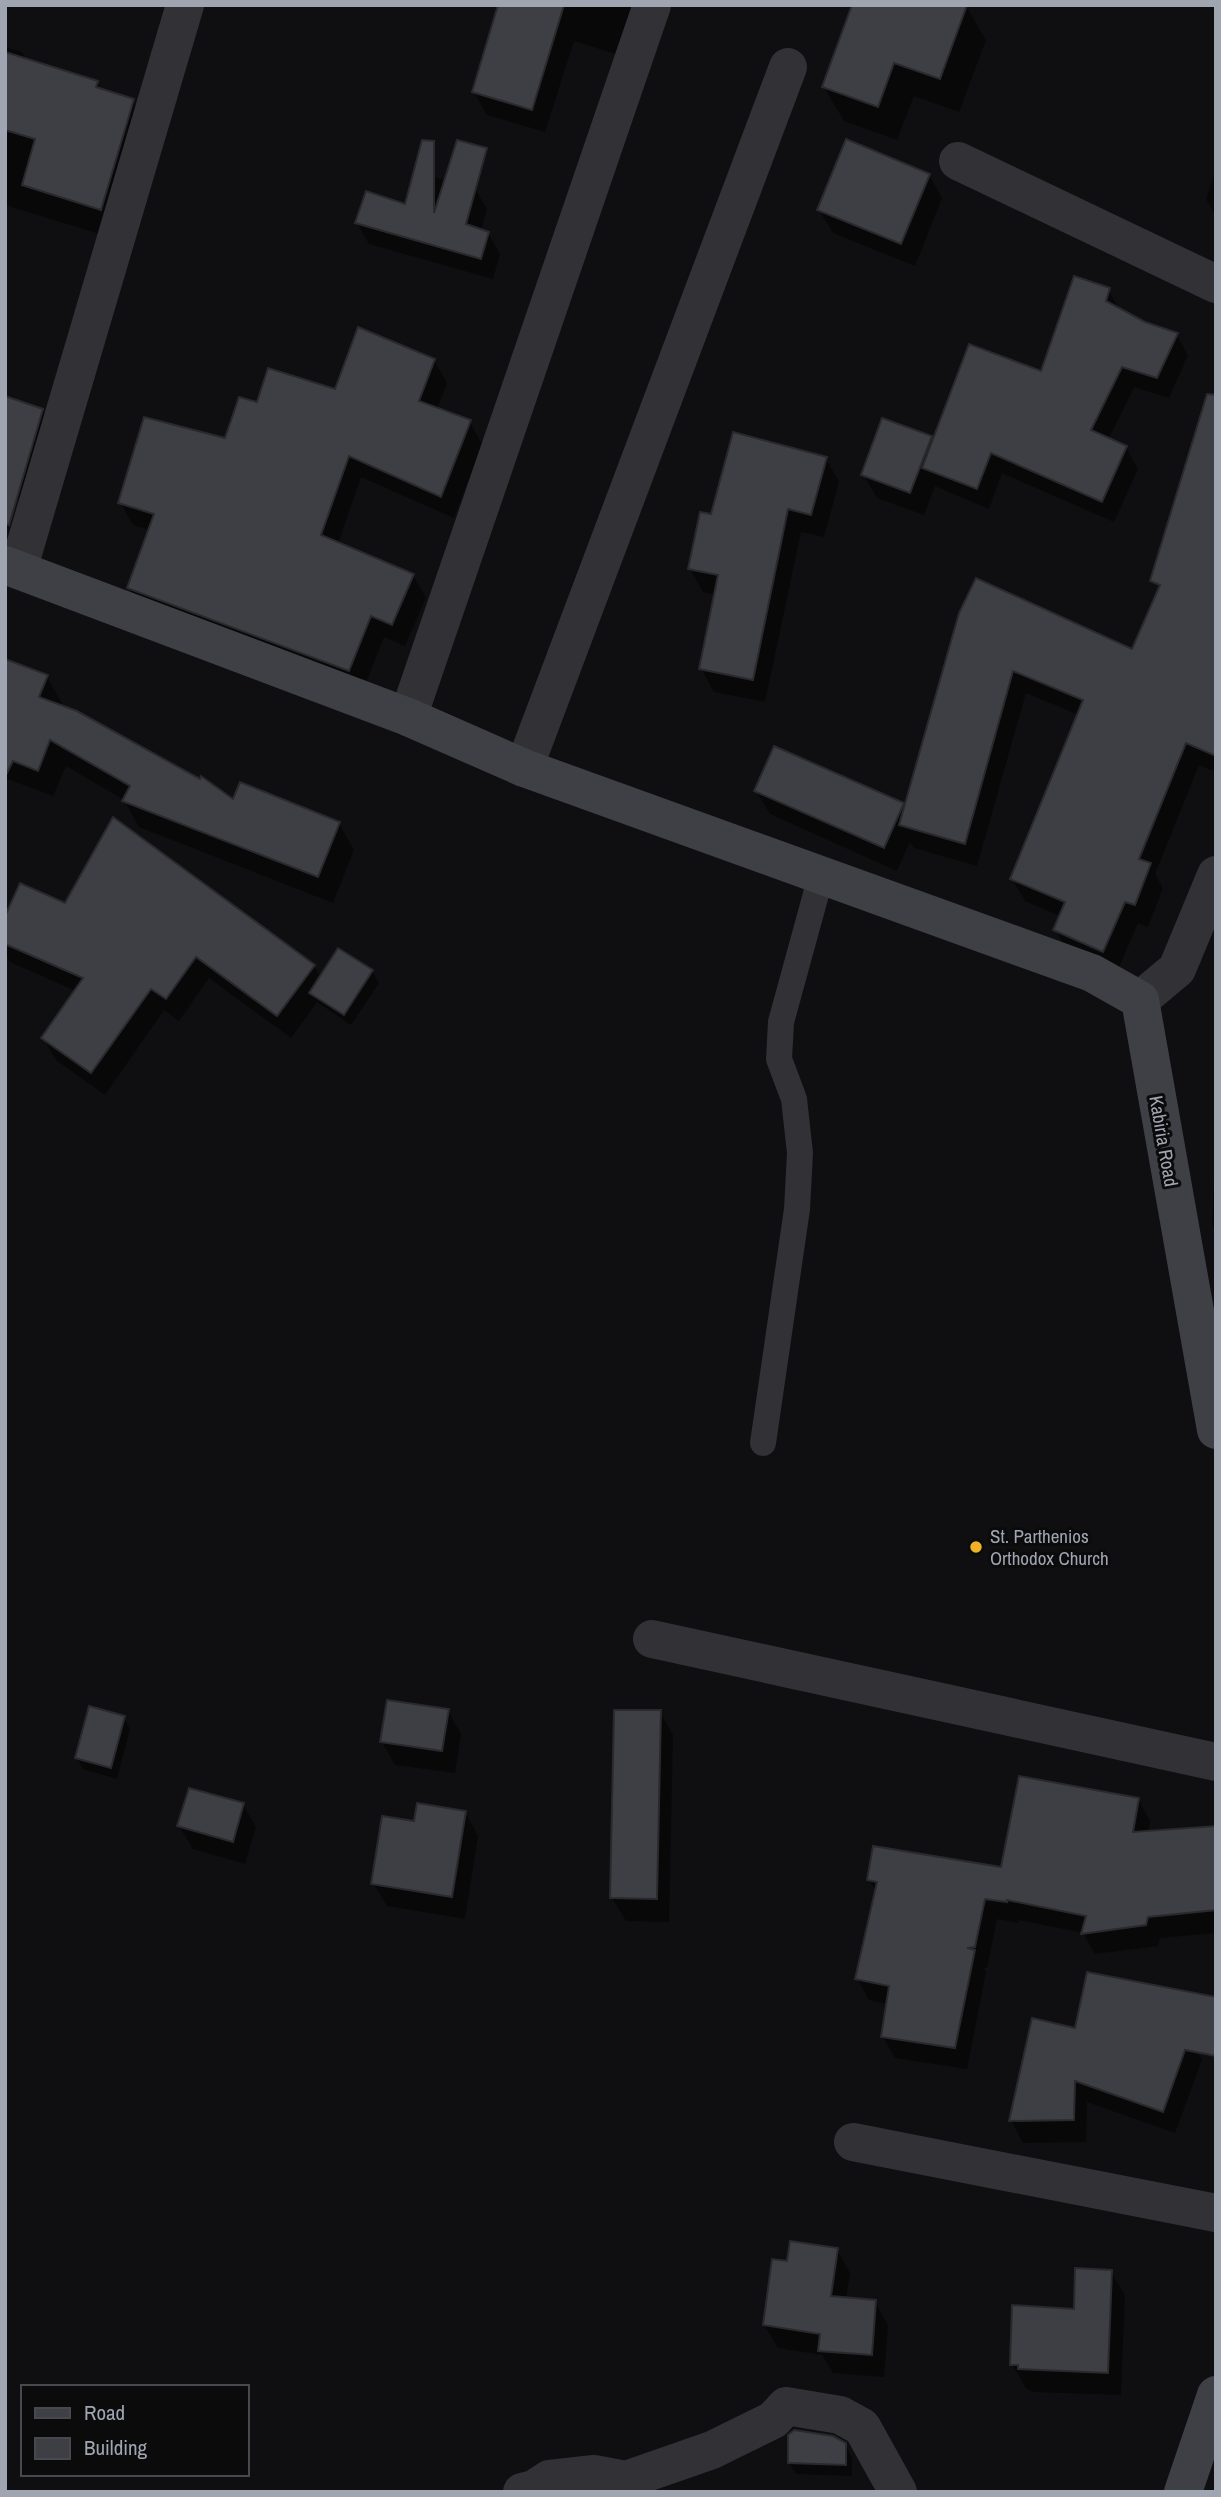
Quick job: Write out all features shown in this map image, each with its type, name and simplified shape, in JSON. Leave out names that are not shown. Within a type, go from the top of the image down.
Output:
[{"type":"main road","points":[[11,568],[408,717],[524,768],[1091,973],[1140,1000]]},
{"type":"main road","name":"Kabiria Road","points":[[1140,1000],[1216,1430]]},
{"type":"main road","points":[[1184,2492],[1216,2395]]},
{"type":"street","points":[[11,568],[185,5]]},
{"type":"street","points":[[408,717],[652,5]]},
{"type":"street","points":[[524,768],[788,67]]},
{"type":"street","points":[[958,161],[1216,284]]},
{"type":"street","points":[[1140,1000],[1177,969],[1216,875]]},
{"type":"street","points":[[652,1639],[1216,1762]]},
{"type":"street","points":[[853,2142],[1216,2213]]},
{"type":"street","points":[[522,2492],[534,2489],[549,2479],[594,2474],[626,2480],[712,2450],[773,2420],[786,2406],[840,2415],[862,2427],[898,2492]]},
{"type":"lane","points":[[763,1443],[797,1209],[800,1153],[794,1099],[779,1059],[781,1022],[821,876]]},
{"type":"building","points":[[498,5],[564,5],[532,110],[472,92]]},
{"type":"building","points":[[852,5],[967,5],[940,79],[894,63],[878,107],[822,87]]},
{"type":"building","points":[[5,52],[98,81],[96,87],[134,99],[101,210],[22,185],[35,139],[5,130]]},
{"type":"building","points":[[846,139],[930,174],[901,244],[817,210]]},
{"type":"building","points":[[422,140],[434,141],[434,213],[457,140],[487,148],[466,224],[489,232],[481,259],[355,223],[366,191],[405,204]]},
{"type":"building","points":[[1074,276],[1110,288],[1106,301],[1145,322],[1178,333],[1157,378],[1122,367],[1091,430],[1127,446],[1102,502],[991,453],[977,489],[922,468],[969,344],[1041,371]]},
{"type":"building","points":[[358,327],[435,359],[419,401],[471,420],[441,497],[349,456],[321,535],[414,574],[392,625],[371,616],[349,671],[127,588],[154,514],[118,503],[144,417],[225,438],[239,397],[257,402],[268,368],[335,389]]},
{"type":"building","points":[[1207,394],[1216,395],[1216,756],[1186,743],[1139,859],[1151,863],[1135,905],[1125,902],[1103,952],[1053,930],[1065,902],[1010,879],[1083,700],[1013,671],[965,844],[899,825],[959,613],[976,578],[1132,649],[1160,585],[1150,581]]},
{"type":"building","points":[[5,396],[43,409],[9,525],[5,524]]},
{"type":"building","points":[[882,418],[932,436],[910,493],[861,475]]},
{"type":"building","points":[[733,432],[827,457],[811,515],[788,509],[753,680],[699,669],[718,575],[688,569],[700,512],[711,514]]},
{"type":"building","points":[[5,659],[48,675],[39,697],[77,711],[200,779],[201,776],[233,799],[240,782],[340,822],[318,877],[122,801],[130,786],[50,740],[38,771],[13,761],[5,777]]},
{"type":"building","points":[[774,746],[904,803],[884,848],[754,791]]},
{"type":"building","points":[[113,817],[315,965],[277,1016],[196,957],[166,999],[151,989],[91,1073],[41,1038],[83,978],[5,944],[5,916],[20,883],[65,903]]},
{"type":"building","points":[[338,948],[373,970],[344,1015],[309,993]]},
{"type":"building","points":[[387,1700],[449,1709],[442,1751],[380,1742]]},
{"type":"building","points":[[89,1706],[125,1716],[111,1768],[75,1758]]},
{"type":"building","points":[[614,1710],[661,1710],[657,1899],[610,1898]]},
{"type":"building","points":[[1019,1776],[1139,1798],[1133,1832],[1216,1826],[1216,1910],[1148,1917],[1146,1925],[1081,1934],[1086,1916],[1007,1900],[985,1899],[975,1947],[967,1948],[975,1950],[955,2048],[881,2037],[889,1986],[855,1979],[877,1882],[867,1880],[873,1846],[1001,1867]]},
{"type":"building","points":[[189,1788],[244,1803],[233,1842],[177,1826]]},
{"type":"building","points":[[417,1803],[466,1811],[452,1897],[371,1884],[382,1816],[414,1821]]},
{"type":"building","points":[[1087,1972],[1216,1997],[1216,2056],[1185,2050],[1163,2112],[1075,2081],[1074,2120],[1009,2121],[1032,2018],[1075,2028]]},
{"type":"building","points":[[790,2241],[838,2248],[831,2296],[876,2300],[872,2355],[818,2351],[820,2334],[763,2325],[772,2259],[787,2261]]},
{"type":"building","points":[[1075,2268],[1112,2270],[1108,2373],[1018,2369],[1018,2365],[1010,2365],[1012,2305],[1074,2309]]},
{"type":"building","points":[[794,2430],[833,2436],[846,2443],[846,2465],[788,2463],[788,2435]]},
{"type":"place","name":"St. Parthenios Orthodox Church","points":[[976,1547]]}]
